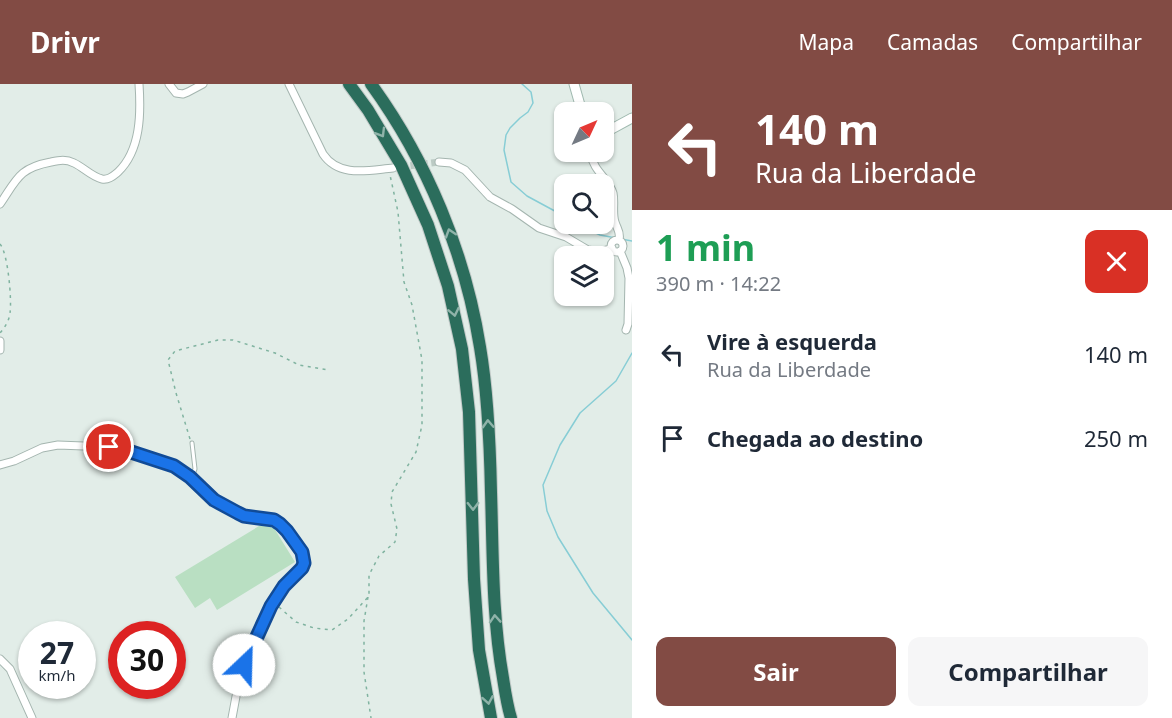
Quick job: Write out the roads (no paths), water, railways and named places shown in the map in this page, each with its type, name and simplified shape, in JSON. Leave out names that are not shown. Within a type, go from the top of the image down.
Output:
[{"type":"highway","points":[[349,84],[368,110],[401,165],[428,225],[448,286],[462,349],[469,412],[474,579],[479,650],[491,718]]},
{"type":"highway","points":[[371,84],[383,99],[417,156],[445,218],[466,281],[480,346],[488,410],[492,578],[498,648],[510,718]]},
{"type":"street","points":[[0,204],[21,174],[28,168],[39,164],[64,159],[79,165],[99,178],[112,177],[127,162],[135,145],[140,101],[139,84]]},
{"type":"street","points":[[169,84],[176,93],[183,94],[202,84]]},
{"type":"street","points":[[289,84],[323,154],[331,163],[340,169],[351,171],[390,168]]},
{"type":"street","points":[[574,84],[579,102]]},
{"type":"street","points":[[614,128],[632,118]]},
{"type":"street","points":[[439,162],[451,163],[465,170],[490,197],[539,228],[566,237],[588,250],[601,252],[616,250],[622,248],[623,244],[619,240],[620,236],[615,224],[613,195],[592,162]]},
{"type":"street","points":[[616,250],[630,278],[626,330]]},
{"type":"street","points":[[0,341],[0,350]]},
{"type":"street","points":[[0,465],[42,448],[58,445],[122,449],[174,466],[225,507],[244,516],[274,520],[280,524],[299,547],[304,563],[284,586],[264,620],[240,675],[232,718]]},
{"type":"street","points":[[0,659],[10,669],[32,718]]},
{"type":"lane","points":[[191,478],[195,469],[192,444]]},
{"type":"waterway","points":[[522,84],[531,92],[533,103],[528,112],[510,128],[506,135],[504,150],[511,182],[527,196],[554,211]]},
{"type":"waterway","points":[[598,234],[616,238]]},
{"type":"waterway","points":[[621,239],[632,241]]},
{"type":"waterway","points":[[632,353],[616,381],[580,413],[560,445],[543,485],[547,511],[558,537],[593,593],[632,640]]},
{"type":"tunnel","points":[[400,167],[439,162]]}]
